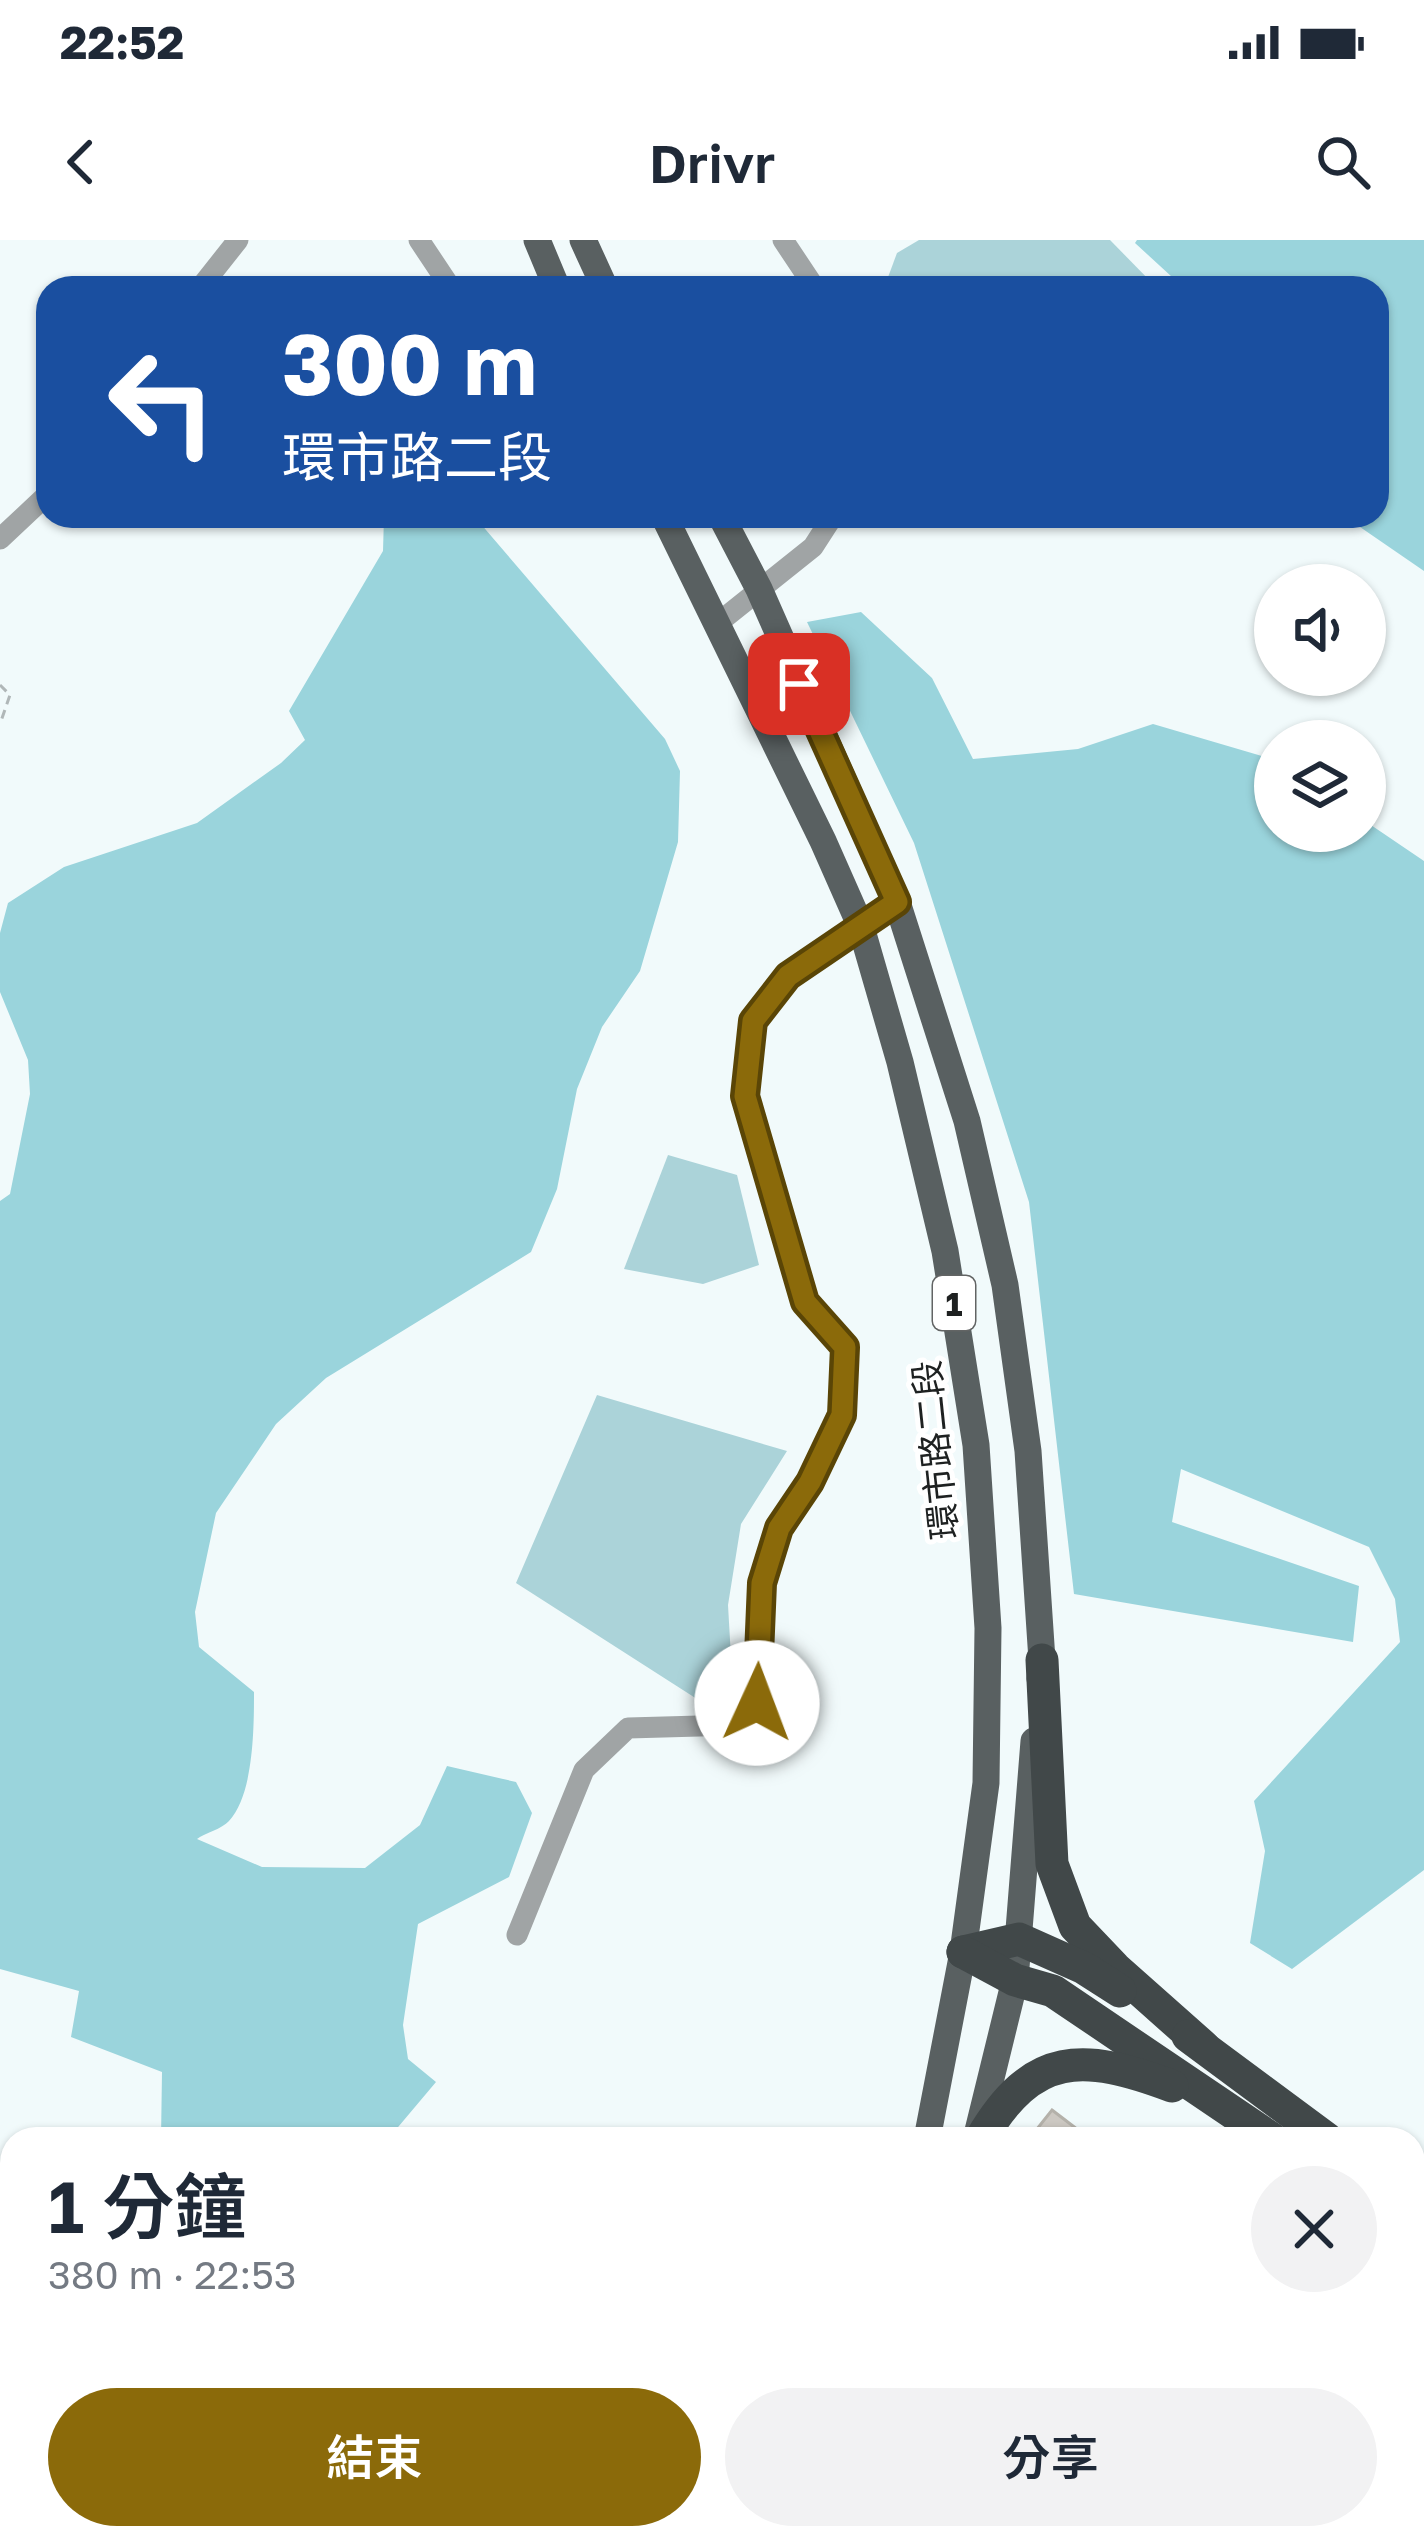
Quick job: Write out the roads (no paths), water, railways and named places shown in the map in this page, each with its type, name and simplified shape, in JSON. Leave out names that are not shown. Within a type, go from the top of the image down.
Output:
[{"type":"highway","points":[[1042,1660],[1052,1864],[1075,1926],[1204,2047],[1250,2113]]},
{"type":"highway","points":[[963,1952],[1019,1939],[1084,1968],[1204,2047]]},
{"type":"highway","points":[[963,1952],[1015,1980],[1053,1990],[1250,2113]]},
{"type":"highway","points":[[987,2127],[1013,2092],[1042,2072],[1073,2064],[1104,2064],[1137,2073],[1291,2127]]},
{"type":"main road","points":[[537,240],[552,276]]},
{"type":"main road","points":[[583,240],[600,276]]},
{"type":"main road","name":"環市路二段","points":[[670,528],[861,927],[900,1063],[945,1251],[976,1445],[988,1628],[986,1783],[963,1952],[929,2127]]},
{"type":"main road","name":"1","points":[[727,528],[759,589],[897,902],[967,1121],[1005,1285],[1028,1451],[1042,1660],[1015,1980],[982,2127]]},
{"type":"street","points":[[210,276],[238,240]]},
{"type":"street","points":[[419,240],[444,276]]},
{"type":"street","points":[[783,240],[806,276]]},
{"type":"street","points":[[0,539],[36,505]]},
{"type":"street","points":[[718,623],[813,547],[825,528]]},
{"type":"street","points":[[517,1935],[584,1770],[628,1728],[734,1725],[757,1703],[762,1583],[779,1528],[810,1482],[842,1415],[845,1347],[805,1302],[745,1096],[753,1021],[788,976],[897,902]]}]
